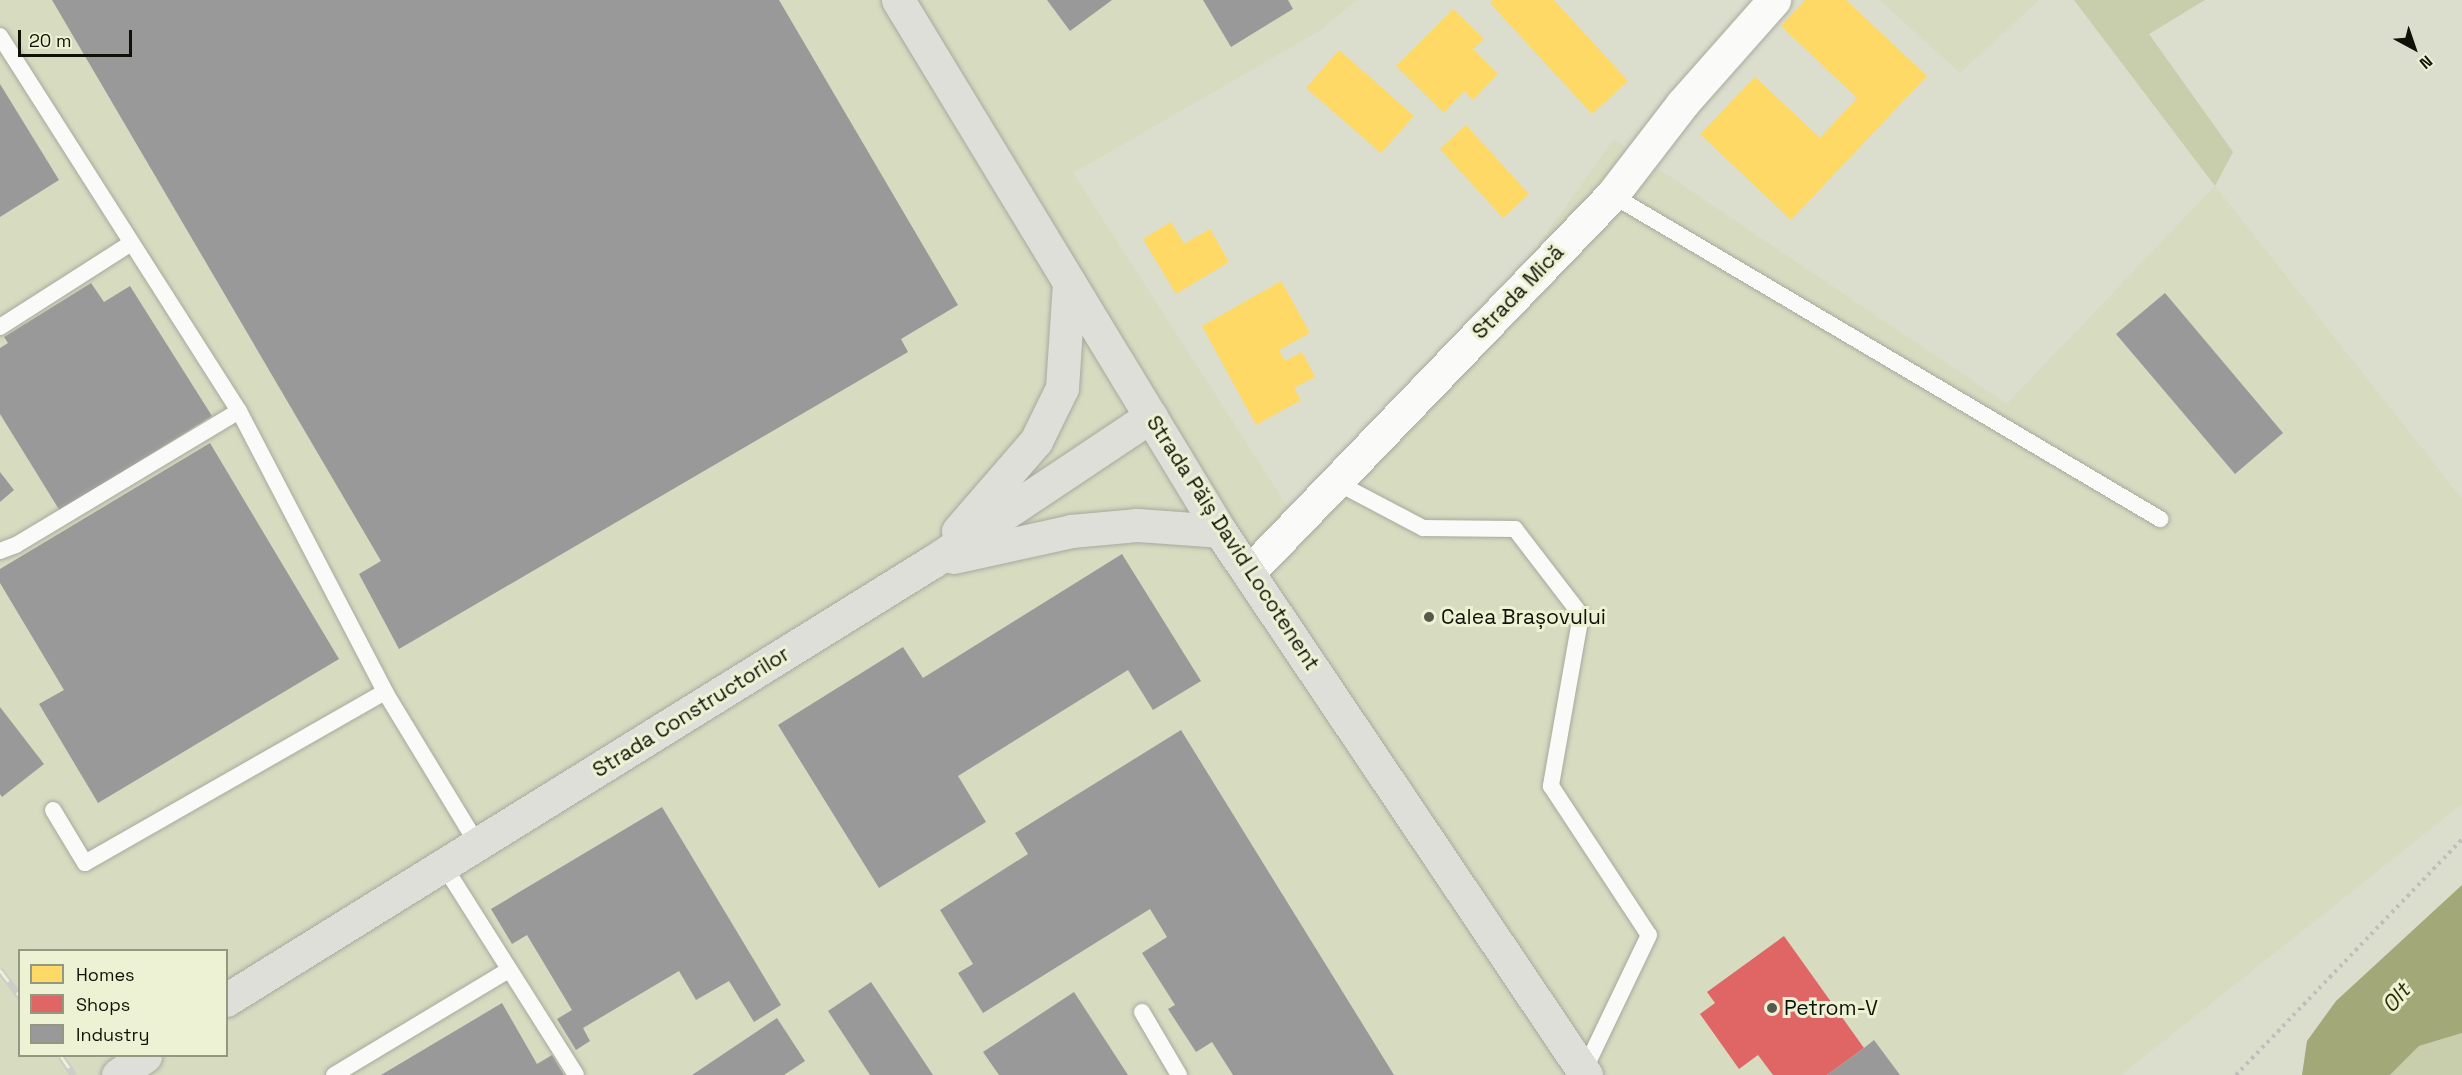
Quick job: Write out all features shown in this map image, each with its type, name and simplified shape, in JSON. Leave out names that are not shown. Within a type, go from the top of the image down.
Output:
[{"type":"main road","name":"Strada Păiș David Locotenent","points":[[898,0],[1220,531],[1584,1074]]},
{"type":"main road","points":[[932,562],[1036,441],[1062,388],[1069,282]]},
{"type":"main road","name":"Strada Constructorilor","points":[[228,999],[932,562],[1151,416]]},
{"type":"main road","points":[[932,562],[1071,531],[1137,525],[1220,531]]},
{"type":"main road","points":[[118,1075],[144,1057]]},
{"type":"street","name":"Strada Mică","points":[[1248,572],[1612,195],[1682,104],[1774,0]]},
{"type":"lane","points":[[0,36],[130,244],[239,411],[385,692],[478,845]]},
{"type":"lane","points":[[1612,195],[2160,519]]},
{"type":"lane","points":[[0,327],[130,244]]},
{"type":"lane","points":[[0,551],[16,545],[239,411]]},
{"type":"lane","points":[[1334,481],[1423,528],[1515,529],[1581,615],[1551,786],[1648,935],[1584,1074]]},
{"type":"lane","points":[[52,810],[86,863],[385,692]]},
{"type":"lane","points":[[444,866],[576,1075]]},
{"type":"lane","points":[[334,1075],[509,969]]},
{"type":"lane","points":[[1142,1012],[1179,1075]]},
{"type":"path","points":[[2236,1075],[2462,839]]},
{"type":"shaded area","points":[[0,0],[1357,0],[1319,31],[1073,173],[1288,508],[1520,270],[1614,139],[2007,404],[2215,186],[2462,499],[2462,804],[2121,1075],[0,1075]]},
{"type":"shaded area","points":[[1880,0],[2039,0],[1960,73]]},
{"type":"shaded area","points":[[2074,0],[2205,0],[2149,34],[2233,152],[2215,186]]},
{"type":"shaded area","points":[[2462,1033],[2462,1075],[2390,1075],[2419,1046]]},
{"type":"water","name":"Olt","points":[[2462,885],[2462,1033],[2419,1046],[2390,1075],[2302,1075],[2307,1041],[2336,1001]]},
{"type":"building: Homes","points":[[1493,0],[1554,0],[1628,81],[1592,114],[1490,3]]},
{"type":"building: Homes","points":[[1805,0],[1846,0],[1927,76],[1791,220],[1700,134],[1755,77],[1820,138],[1857,98],[1781,26]]},
{"type":"building: Homes","points":[[1453,9],[1484,39],[1473,49],[1498,74],[1473,100],[1464,91],[1444,113],[1396,66]]},
{"type":"building: Homes","points":[[1339,50],[1414,116],[1381,153],[1306,88]]},
{"type":"building: Homes","points":[[1466,125],[1529,194],[1503,218],[1440,149]]},
{"type":"building: Homes","points":[[1171,222],[1184,244],[1210,229],[1229,262],[1176,294],[1143,239]]},
{"type":"building: Homes","points":[[1281,281],[1310,333],[1279,350],[1285,361],[1302,352],[1315,377],[1294,388],[1301,400],[1256,425],[1202,326]]},
{"type":"building: Shops","name":"Petrom-V","points":[[1784,936],[1864,1048],[1827,1075],[1773,1075],[1758,1055],[1739,1069],[1700,1014],[1715,1003],[1707,992]]},
{"type":"building: Industry","points":[[52,0],[779,0],[958,305],[901,339],[908,352],[399,649],[359,574],[381,561]]},
{"type":"building: Industry","points":[[1047,0],[1112,0],[1070,31]]},
{"type":"building: Industry","points":[[1203,0],[1288,0],[1293,9],[1231,47]]},
{"type":"building: Industry","points":[[0,84],[59,180],[0,217]]},
{"type":"building: Industry","points":[[91,283],[104,302],[130,286],[212,416],[60,511],[0,414],[0,348],[8,343],[4,337]]},
{"type":"building: Industry","points":[[2165,293],[2283,433],[2235,474],[2116,334]]},
{"type":"building: Industry","points":[[210,443],[339,659],[98,803],[39,704],[64,690],[0,583],[0,569]]},
{"type":"building: Industry","points":[[0,472],[14,490],[0,502]]},
{"type":"building: Industry","points":[[1122,554],[1201,681],[1153,710],[1128,670],[958,776],[986,822],[879,888],[778,725],[903,647],[923,678]]},
{"type":"building: Industry","points":[[0,707],[44,764],[2,797],[0,794]]},
{"type":"building: Industry","points":[[1181,730],[1394,1075],[1233,1075],[1212,1042],[1196,1052],[1168,1009],[1175,1005],[1142,953],[1167,937],[1150,909],[983,1013],[958,973],[973,964],[940,910],[1028,854],[1015,833]]},
{"type":"building: Industry","points":[[662,807],[781,1005],[754,1022],[729,981],[696,1000],[679,971],[583,1028],[590,1041],[576,1050],[557,1019],[572,1010],[527,935],[512,944],[491,909]]},
{"type":"building: Industry","points":[[871,982],[933,1075],[870,1075],[828,1011]]},
{"type":"building: Industry","points":[[1074,992],[1128,1075],[999,1075],[983,1052]]},
{"type":"building: Industry","points":[[502,1003],[537,1064],[552,1055],[564,1075],[381,1075]]},
{"type":"building: Industry","points":[[777,1018],[805,1061],[784,1075],[692,1075]]},
{"type":"building: Industry","points":[[1874,1040],[1900,1075],[1827,1075],[1864,1048]]},
{"type":"railway","points":[[0,970],[18,994]]},
{"type":"railway","points":[[62,1057],[74,1075]]},
{"type":"place","name":"Calea Brașovului","points":[[1429,617]]},
{"type":"place","name":"Petrom-V","points":[[1772,1008]]}]
